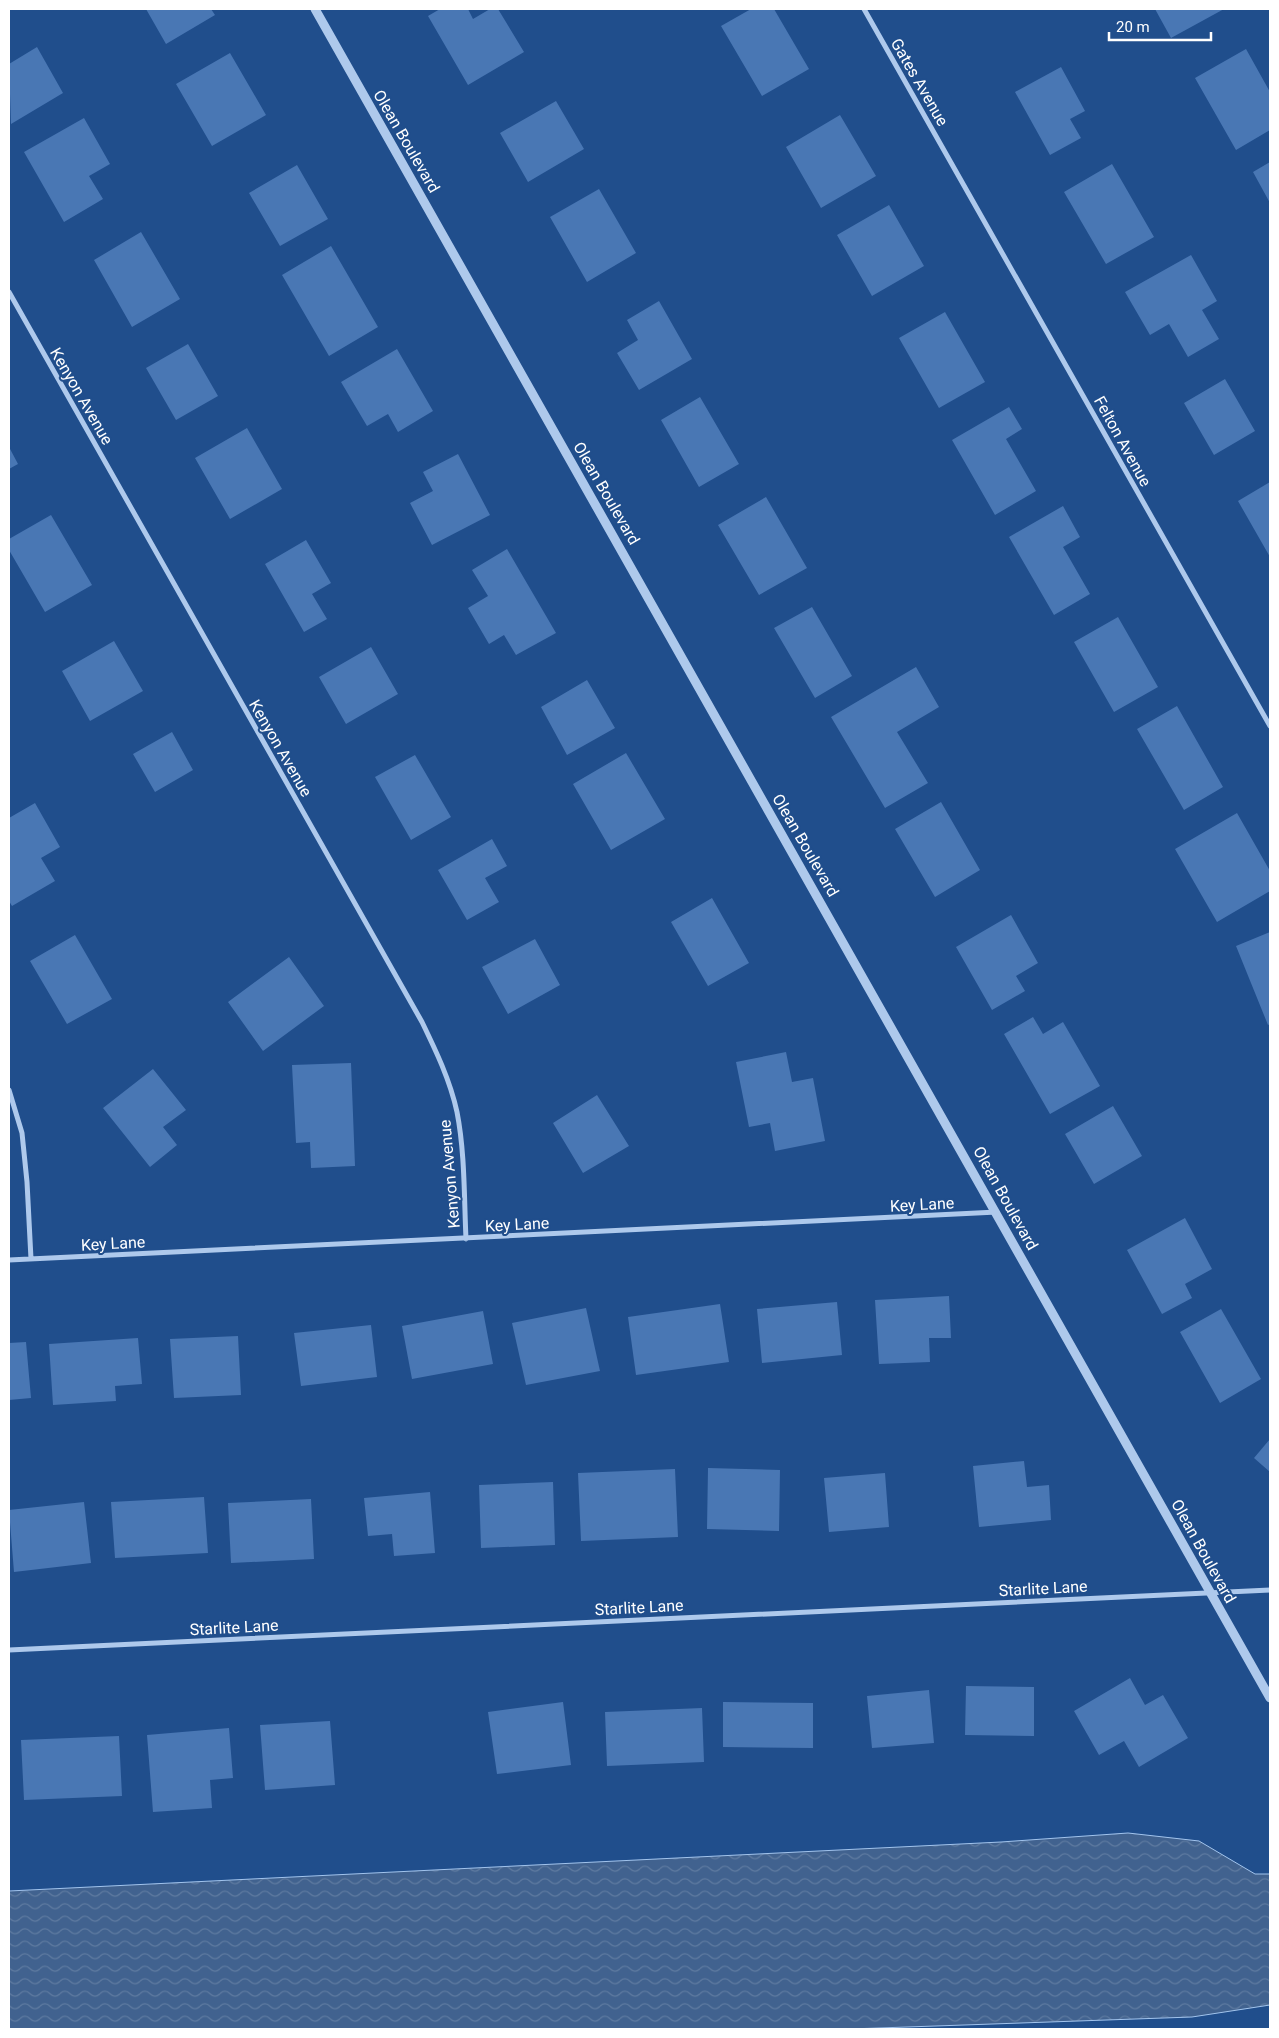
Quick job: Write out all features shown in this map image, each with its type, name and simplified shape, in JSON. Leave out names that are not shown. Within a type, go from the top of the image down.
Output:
[{"type":"street","name":"Olean Boulevard","points":[[315,9],[997,1212],[1209,1593],[1270,1698]]},
{"type":"street","name":"Gates Avenue","points":[[864,9],[954,168]]},
{"type":"street","name":"Felton Avenue","points":[[954,168],[1270,726]]},
{"type":"street","name":"Kenyon Avenue","points":[[9,292],[422,1022],[443,1066],[457,1112],[462,1161],[466,1239]]},
{"type":"street","points":[[9,1090],[22,1133],[28,1182],[31,1259]]},
{"type":"street","name":"Key Lane","points":[[9,1260],[997,1212]]},
{"type":"street","name":"Starlite Lane","points":[[9,1650],[1270,1590]]},
{"type":"water","points":[[1128,1833],[1199,1841],[1255,1874],[1270,1874],[1270,2005],[1192,2017],[850,2029],[9,2029],[9,1891],[1001,1842]]},
{"type":"building","points":[[146,9],[211,9],[215,15],[166,44]]},
{"type":"building","points":[[440,9],[468,9],[473,19],[490,9],[498,9],[524,52],[468,85],[428,16]]},
{"type":"building","points":[[751,9],[774,9],[809,69],[762,96],[721,26]]},
{"type":"building","points":[[1155,9],[1224,9],[1171,38]]},
{"type":"building","points":[[37,47],[63,93],[11,124],[9,64]]},
{"type":"building","points":[[1246,49],[1270,92],[1270,130],[1236,150],[1195,78]]},
{"type":"building","points":[[230,53],[266,115],[212,146],[176,84]]},
{"type":"building","points":[[1061,67],[1085,111],[1070,119],[1081,138],[1050,155],[1015,92]]},
{"type":"building","points":[[556,101],[584,149],[528,182],[500,133]]},
{"type":"building","points":[[840,115],[876,176],[821,208],[786,147]]},
{"type":"building","points":[[84,118],[110,164],[89,176],[103,199],[64,222],[24,152]]},
{"type":"building","points":[[1270,162],[1270,203],[1253,172]]},
{"type":"building","points":[[1112,164],[1154,237],[1106,264],[1064,192]]},
{"type":"building","points":[[297,165],[328,219],[280,246],[249,193]]},
{"type":"building","points":[[599,189],[636,253],[587,282],[550,217]]},
{"type":"building","points":[[889,205],[924,266],[872,296],[837,235]]},
{"type":"building","points":[[141,232],[180,299],[132,327],[94,260]]},
{"type":"building","points":[[331,246],[378,327],[329,356],[282,275]]},
{"type":"building","points":[[1191,255],[1217,301],[1202,310],[1219,339],[1188,357],[1169,324],[1150,335],[1125,292]]},
{"type":"building","points":[[659,301],[692,359],[639,390],[617,353],[638,340],[627,320]]},
{"type":"building","points":[[945,312],[985,382],[939,408],[899,338]]},
{"type":"building","points":[[188,344],[218,396],[176,420],[146,368]]},
{"type":"building","points":[[397,349],[433,411],[398,432],[388,414],[367,426],[341,382]]},
{"type":"building","points":[[1225,379],[1255,431],[1214,455],[1184,403]]},
{"type":"building","points":[[700,397],[739,464],[699,487],[661,420]]},
{"type":"building","points":[[1009,407],[1022,429],[1006,439],[1036,491],[995,515],[952,440]]},
{"type":"building","points":[[247,428],[282,489],[230,519],[195,458]]},
{"type":"building","points":[[9,447],[18,464],[9,469]]},
{"type":"building","points":[[458,454],[490,515],[432,545],[410,503],[433,491],[423,472]]},
{"type":"building","points":[[1270,482],[1270,557],[1238,501]]},
{"type":"building","points":[[766,497],[807,568],[759,595],[718,525]]},
{"type":"building","points":[[1063,506],[1080,537],[1063,547],[1090,594],[1054,615],[1009,537]]},
{"type":"building","points":[[51,515],[92,585],[45,612],[9,550],[9,539]]},
{"type":"building","points":[[306,540],[331,583],[312,594],[327,619],[304,632],[265,564]]},
{"type":"building","points":[[507,549],[556,633],[516,655],[504,635],[489,644],[468,608],[488,596],[472,570]]},
{"type":"building","points":[[812,607],[852,676],[815,698],[774,628]]},
{"type":"building","points":[[1118,617],[1158,687],[1114,712],[1074,642]]},
{"type":"building","points":[[114,641],[143,691],[90,721],[62,671]]},
{"type":"building","points":[[371,647],[398,694],[346,724],[319,677]]},
{"type":"building","points":[[916,667],[939,707],[897,732],[928,783],[885,808],[831,717]]},
{"type":"building","points":[[587,680],[615,728],[567,755],[541,707]]},
{"type":"building","points":[[1177,706],[1223,787],[1184,810],[1137,729]]},
{"type":"building","points":[[172,732],[193,770],[155,792],[133,754]]},
{"type":"building","points":[[626,753],[665,819],[611,850],[573,784]]},
{"type":"building","points":[[415,755],[451,817],[411,840],[375,777]]},
{"type":"building","points":[[941,802],[980,870],[935,897],[895,829]]},
{"type":"building","points":[[35,803],[60,847],[41,858],[55,881],[12,906],[9,901],[9,818]]},
{"type":"building","points":[[1237,813],[1270,871],[1270,891],[1217,922],[1175,849]]},
{"type":"building","points":[[492,839],[507,866],[485,878],[499,902],[467,920],[438,870]]},
{"type":"building","points":[[712,898],[749,963],[708,986],[671,922]]},
{"type":"building","points":[[1011,915],[1038,963],[1016,976],[1025,991],[992,1010],[956,947]]},
{"type":"building","points":[[1270,932],[1270,1024],[1268,1025],[1236,946]]},
{"type":"building","points":[[75,935],[112,999],[67,1024],[30,961]]},
{"type":"building","points":[[535,939],[560,985],[508,1014],[482,967]]},
{"type":"building","points":[[289,957],[324,1006],[263,1051],[228,1002]]},
{"type":"building","points":[[1033,1017],[1043,1034],[1063,1022],[1100,1086],[1050,1114],[1004,1034]]},
{"type":"building","points":[[786,1052],[792,1082],[813,1078],[825,1141],[775,1151],[770,1123],[749,1127],[736,1062]]},
{"type":"building","points":[[351,1063],[355,1166],[311,1168],[310,1142],[296,1143],[292,1065]]},
{"type":"building","points":[[153,1069],[186,1110],[163,1127],[177,1145],[150,1167],[103,1108]]},
{"type":"building","points":[[597,1095],[629,1146],[583,1173],[553,1123]]},
{"type":"building","points":[[1113,1106],[1142,1156],[1094,1184],[1065,1134]]},
{"type":"building","points":[[1185,1218],[1212,1269],[1185,1284],[1192,1298],[1162,1314],[1127,1250]]},
{"type":"building","points":[[949,1296],[951,1338],[929,1338],[930,1362],[879,1364],[875,1300]]},
{"type":"building","points":[[837,1302],[842,1355],[762,1363],[757,1309]]},
{"type":"building","points":[[720,1304],[729,1362],[636,1375],[628,1317]]},
{"type":"building","points":[[586,1308],[600,1371],[526,1385],[512,1323]]},
{"type":"building","points":[[1221,1309],[1261,1379],[1220,1403],[1180,1332]]},
{"type":"building","points":[[483,1311],[493,1364],[412,1379],[402,1326]]},
{"type":"building","points":[[371,1325],[377,1377],[301,1386],[294,1333]]},
{"type":"building","points":[[238,1336],[241,1395],[174,1398],[170,1339]]},
{"type":"building","points":[[138,1338],[142,1384],[115,1386],[116,1401],[53,1405],[49,1344]]},
{"type":"building","points":[[26,1342],[31,1398],[9,1400],[9,1343]]},
{"type":"building","points":[[1270,1439],[1270,1472],[1254,1458]]},
{"type":"building","points":[[1024,1461],[1027,1487],[1049,1485],[1051,1520],[979,1527],[973,1466]]},
{"type":"building","points":[[708,1468],[780,1470],[779,1531],[707,1529]]},
{"type":"building","points":[[675,1469],[678,1537],[581,1541],[578,1473]]},
{"type":"building","points":[[885,1473],[889,1527],[829,1532],[824,1478]]},
{"type":"building","points":[[553,1482],[555,1545],[481,1548],[479,1485]]},
{"type":"building","points":[[430,1492],[435,1553],[394,1556],[392,1534],[368,1536],[364,1498]]},
{"type":"building","points":[[204,1497],[208,1553],[115,1558],[111,1502]]},
{"type":"building","points":[[311,1499],[314,1559],[231,1563],[228,1503]]},
{"type":"building","points":[[84,1502],[91,1563],[14,1572],[9,1510]]},
{"type":"building","points":[[1130,1678],[1145,1705],[1163,1695],[1188,1738],[1139,1767],[1124,1741],[1099,1755],[1074,1711]]},
{"type":"building","points":[[966,1686],[1034,1687],[1034,1736],[965,1735]]},
{"type":"building","points":[[929,1690],[934,1743],[872,1748],[867,1696]]},
{"type":"building","points":[[563,1702],[571,1765],[497,1774],[488,1712]]},
{"type":"building","points":[[723,1702],[813,1703],[813,1748],[723,1747]]},
{"type":"building","points":[[702,1708],[704,1762],[607,1766],[605,1712]]},
{"type":"building","points":[[330,1721],[335,1785],[265,1790],[260,1725]]},
{"type":"building","points":[[229,1728],[233,1778],[210,1780],[212,1808],[153,1812],[147,1735]]},
{"type":"building","points":[[119,1736],[122,1796],[24,1800],[21,1740]]}]
